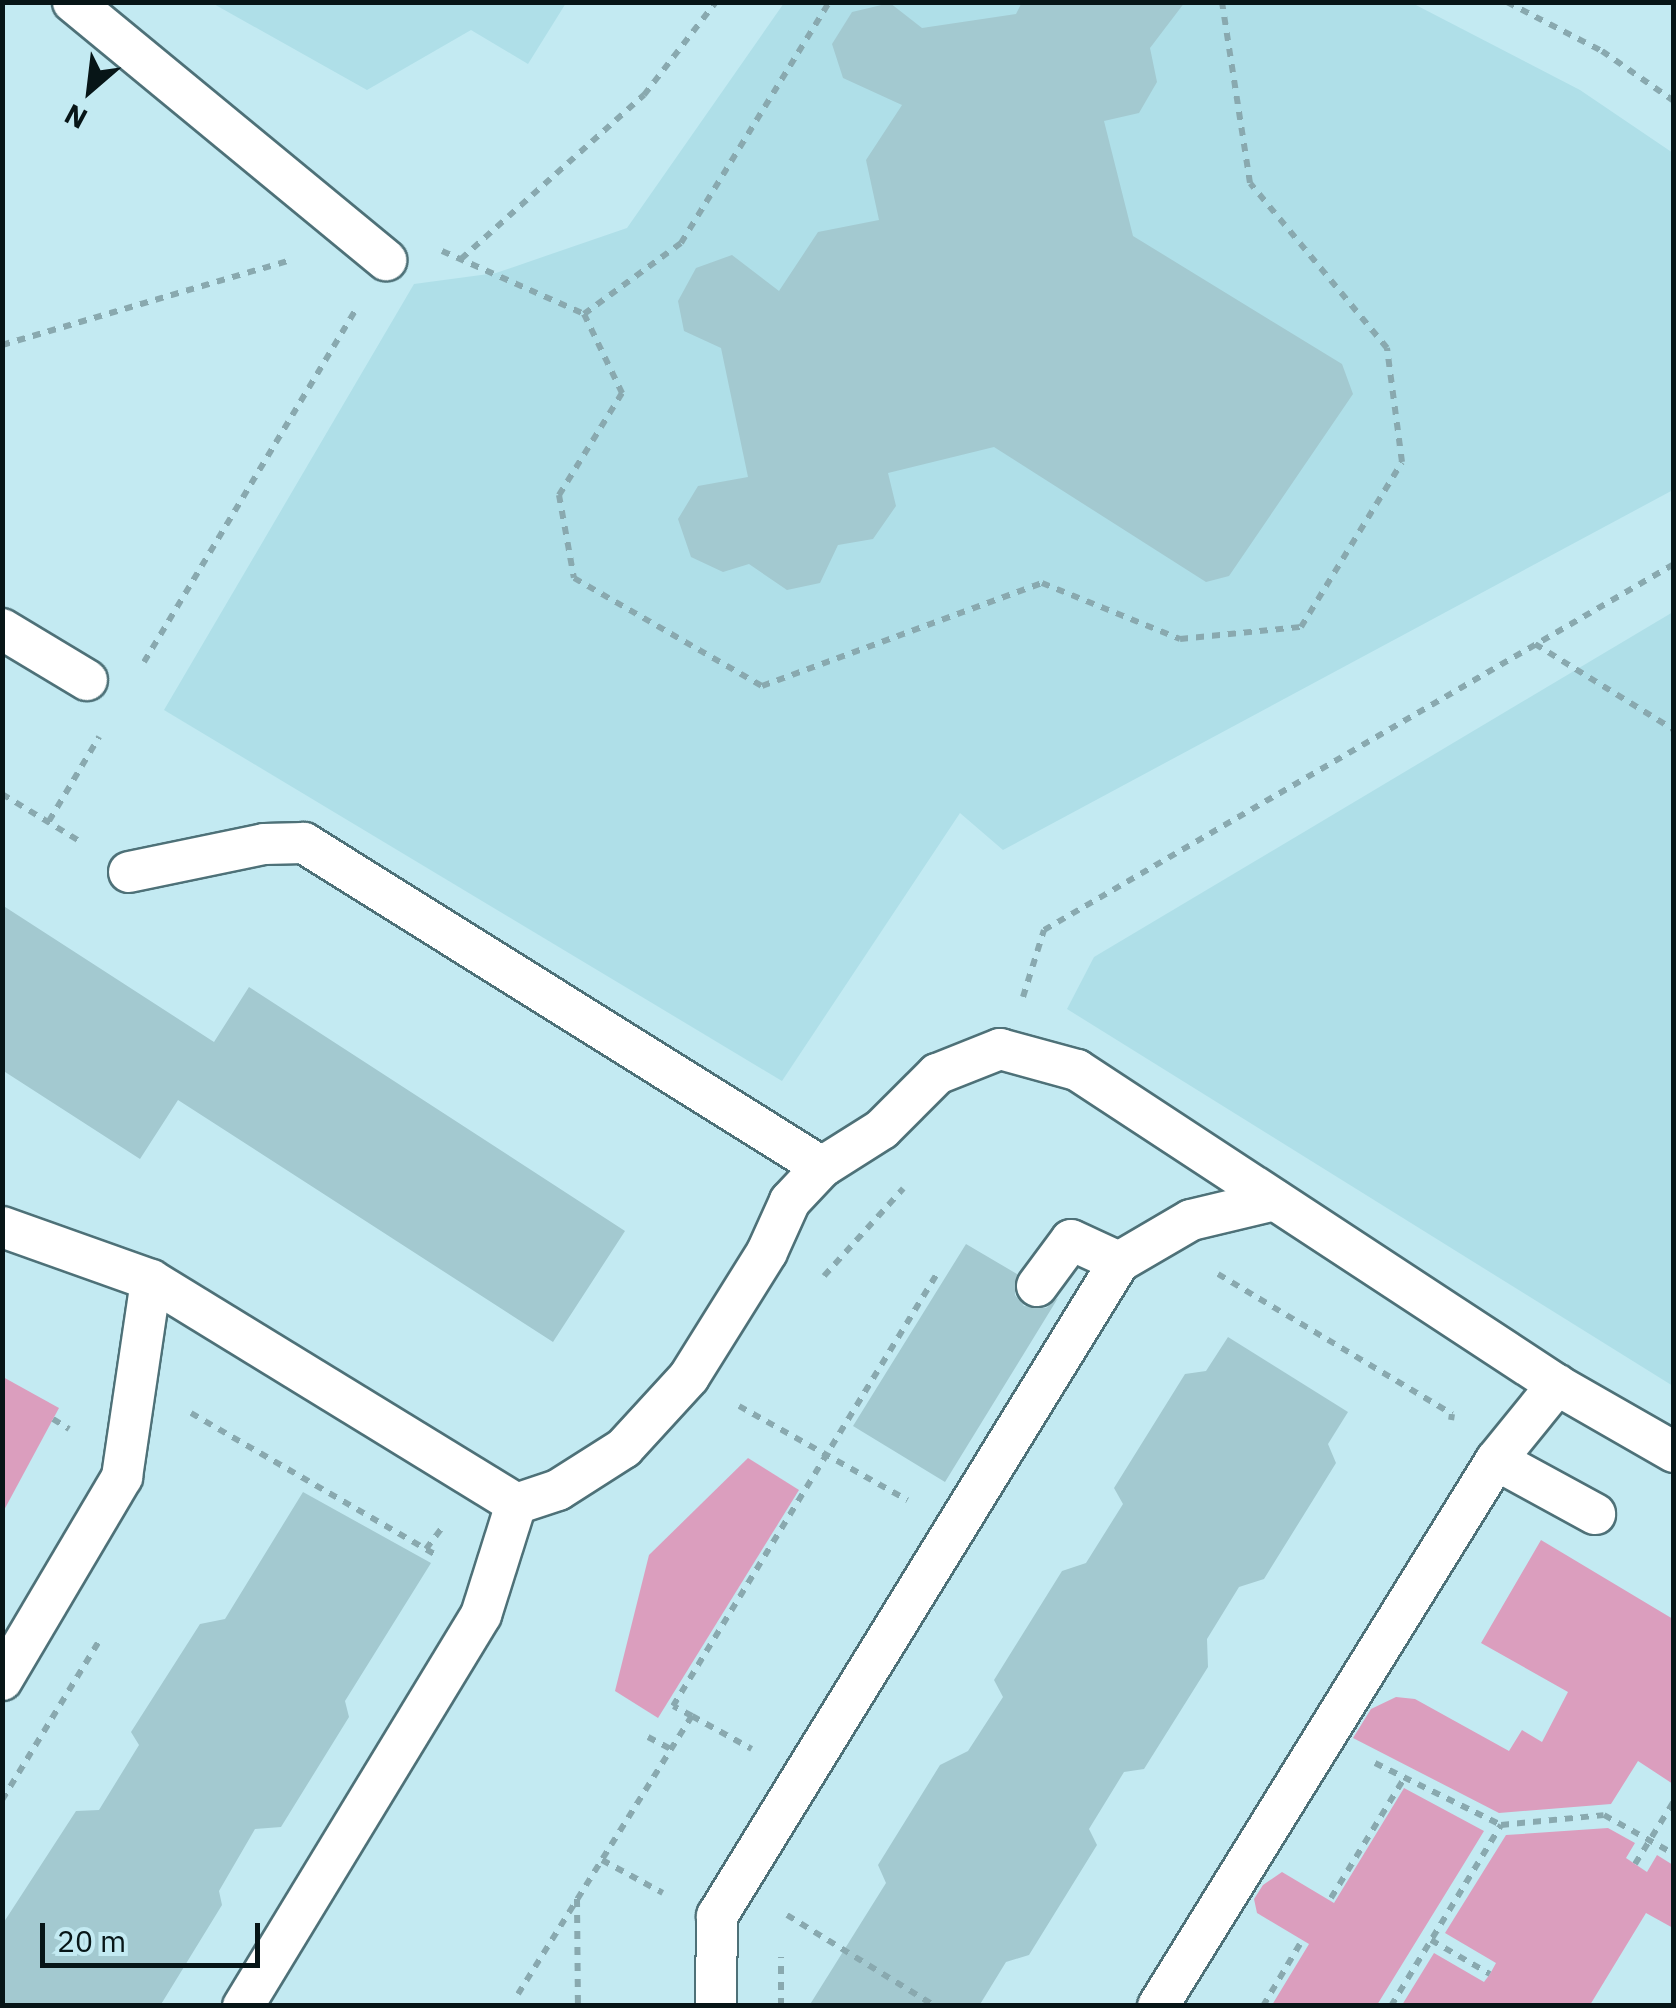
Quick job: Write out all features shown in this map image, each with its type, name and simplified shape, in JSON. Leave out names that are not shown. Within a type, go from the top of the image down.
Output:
[{"type":"lane","points":[[73,2],[386,260]]},
{"type":"lane","points":[[2,630],[87,680]]},
{"type":"lane","points":[[129,872],[264,844],[304,843],[822,1167]]},
{"type":"lane","points":[[2,1228],[151,1280],[516,1504],[558,1490],[624,1448],[690,1377],[767,1252],[790,1200],[822,1167],[882,1129],[938,1074],[1000,1049],[1077,1070],[1557,1385],[1674,1452]]},
{"type":"lane","points":[[716,2006],[717,1916],[1119,1262],[1192,1220],[1275,1200]]},
{"type":"lane","points":[[1037,1286],[1072,1240],[1119,1262]]},
{"type":"lane","points":[[2,1680],[122,1477],[151,1280]]},
{"type":"lane","points":[[1158,2006],[1496,1460],[1557,1385]]},
{"type":"lane","points":[[1496,1460],[1596,1514]]},
{"type":"lane","points":[[242,2006],[481,1615],[516,1504]]},
{"type":"path","points":[[461,259],[644,95],[716,2]]},
{"type":"path","points":[[584,314],[681,243],[829,2]]},
{"type":"path","points":[[2,346],[301,257],[386,260],[442,251],[584,314],[622,393],[560,495],[574,578],[762,686],[1042,582],[1180,640],[1301,627],[1402,462],[1386,348],[1250,183],[1222,2]]},
{"type":"path","points":[[1507,2],[1602,51],[1674,100]]},
{"type":"path","points":[[140,668],[386,260]]},
{"type":"path","points":[[1022,1002],[1044,930],[1674,564]]},
{"type":"path","points":[[1536,644],[1674,730]]},
{"type":"path","points":[[48,822],[110,720]]},
{"type":"path","points":[[2,794],[129,872]]},
{"type":"path","points":[[821,1280],[908,1184]]},
{"type":"path","points":[[1204,1266],[1452,1414],[1450,1429]]},
{"type":"path","points":[[518,1994],[692,1716],[673,1706],[938,1272]]},
{"type":"path","points":[[745,1388],[734,1404],[830,1453],[954,1529]]},
{"type":"path","points":[[179,1428],[184,1409],[443,1560]]},
{"type":"path","points":[[2,1800],[103,1633]]},
{"type":"path","points":[[648,1737],[671,1749]]},
{"type":"path","points":[[1331,1898],[1404,1780],[1445,1804],[1501,1825],[1604,1814],[1674,1854]]},
{"type":"path","points":[[1635,1864],[1674,1801]]},
{"type":"path","points":[[1391,2006],[1501,1825]]},
{"type":"path","points":[[602,1860],[717,1916]]},
{"type":"path","points":[[578,1898],[578,2006]]},
{"type":"path","points":[[781,1930],[781,1911],[936,2006]]},
{"type":"path","points":[[1431,1940],[1490,1974]]},
{"type":"path","points":[[1263,2006],[1300,1944]]},
{"type":"path","points":[[780,2006],[781,1949]]},
{"type":"shaded area","points":[[566,2],[528,64],[471,30],[367,90],[212,3]]},
{"type":"shaded area","points":[[784,3],[1412,3],[1580,90],[1673,153],[1673,490],[1003,850],[960,813],[782,1081],[164,710],[414,284],[496,273],[627,228]]},
{"type":"shaded area","points":[[1673,612],[1673,1386],[1067,1009],[1094,957]]},
{"type":"shaded area","points":[[3,1377],[59,1408],[3,1512]]},
{"type":"shaded area","points":[[748,1458],[799,1490],[658,1718],[615,1691],[649,1555]]},
{"type":"shaded area","points":[[1541,1540],[1673,1619],[1673,1784],[1638,1761],[1611,1804],[1499,1813],[1353,1738],[1371,1709],[1396,1697],[1415,1699],[1509,1751],[1522,1730],[1542,1742],[1568,1692],[1481,1643]]},
{"type":"shaded area","points":[[1404,1788],[1484,1831],[1377,2005],[1272,2005],[1309,1944],[1257,1913],[1254,1899],[1263,1885],[1282,1872],[1334,1903]]},
{"type":"shaded area","points":[[1608,1828],[1635,1843],[1626,1858],[1647,1872],[1657,1855],[1673,1865],[1673,1928],[1646,1913],[1590,2005],[1402,2005],[1434,1953],[1484,1982],[1490,1974],[1496,1963],[1445,1933],[1506,1835]]},
{"type":"building","points":[[1022,2],[1185,2],[1150,48],[1157,82],[1139,113],[1104,121],[1133,236],[1342,364],[1353,394],[1229,576],[1206,582],[994,447],[888,473],[896,506],[873,539],[838,545],[820,583],[787,590],[749,564],[723,572],[691,557],[678,519],[698,486],[748,477],[721,348],[684,331],[678,301],[696,268],[732,255],[779,291],[818,232],[879,220],[866,160],[902,105],[843,78],[832,44],[852,12],[890,3],[922,28],[1016,14]]},
{"type":"building","points":[[2,905],[214,1042],[249,987],[625,1231],[553,1342],[178,1100],[140,1159],[2,1070]]},
{"type":"building","points":[[966,1244],[1017,1274],[1015,1295],[1024,1306],[1046,1308],[1058,1298],[945,1482],[853,1426]]},
{"type":"building","points":[[1228,1337],[1348,1412],[1328,1444],[1336,1463],[1264,1579],[1239,1587],[1207,1639],[1208,1667],[1144,1769],[1124,1772],[1089,1829],[1097,1845],[1029,1955],[1006,1962],[979,2006],[809,2006],[886,1883],[878,1865],[940,1765],[968,1751],[1003,1697],[994,1680],[1062,1571],[1086,1563],[1123,1504],[1114,1488],[1185,1374],[1206,1371]]},
{"type":"building","points":[[303,1492],[431,1563],[345,1701],[349,1717],[281,1827],[255,1829],[219,1891],[222,1905],[160,2006],[2,2006],[2,1925],[76,1811],[99,1810],[139,1745],[131,1732],[200,1624],[225,1619]]}]
